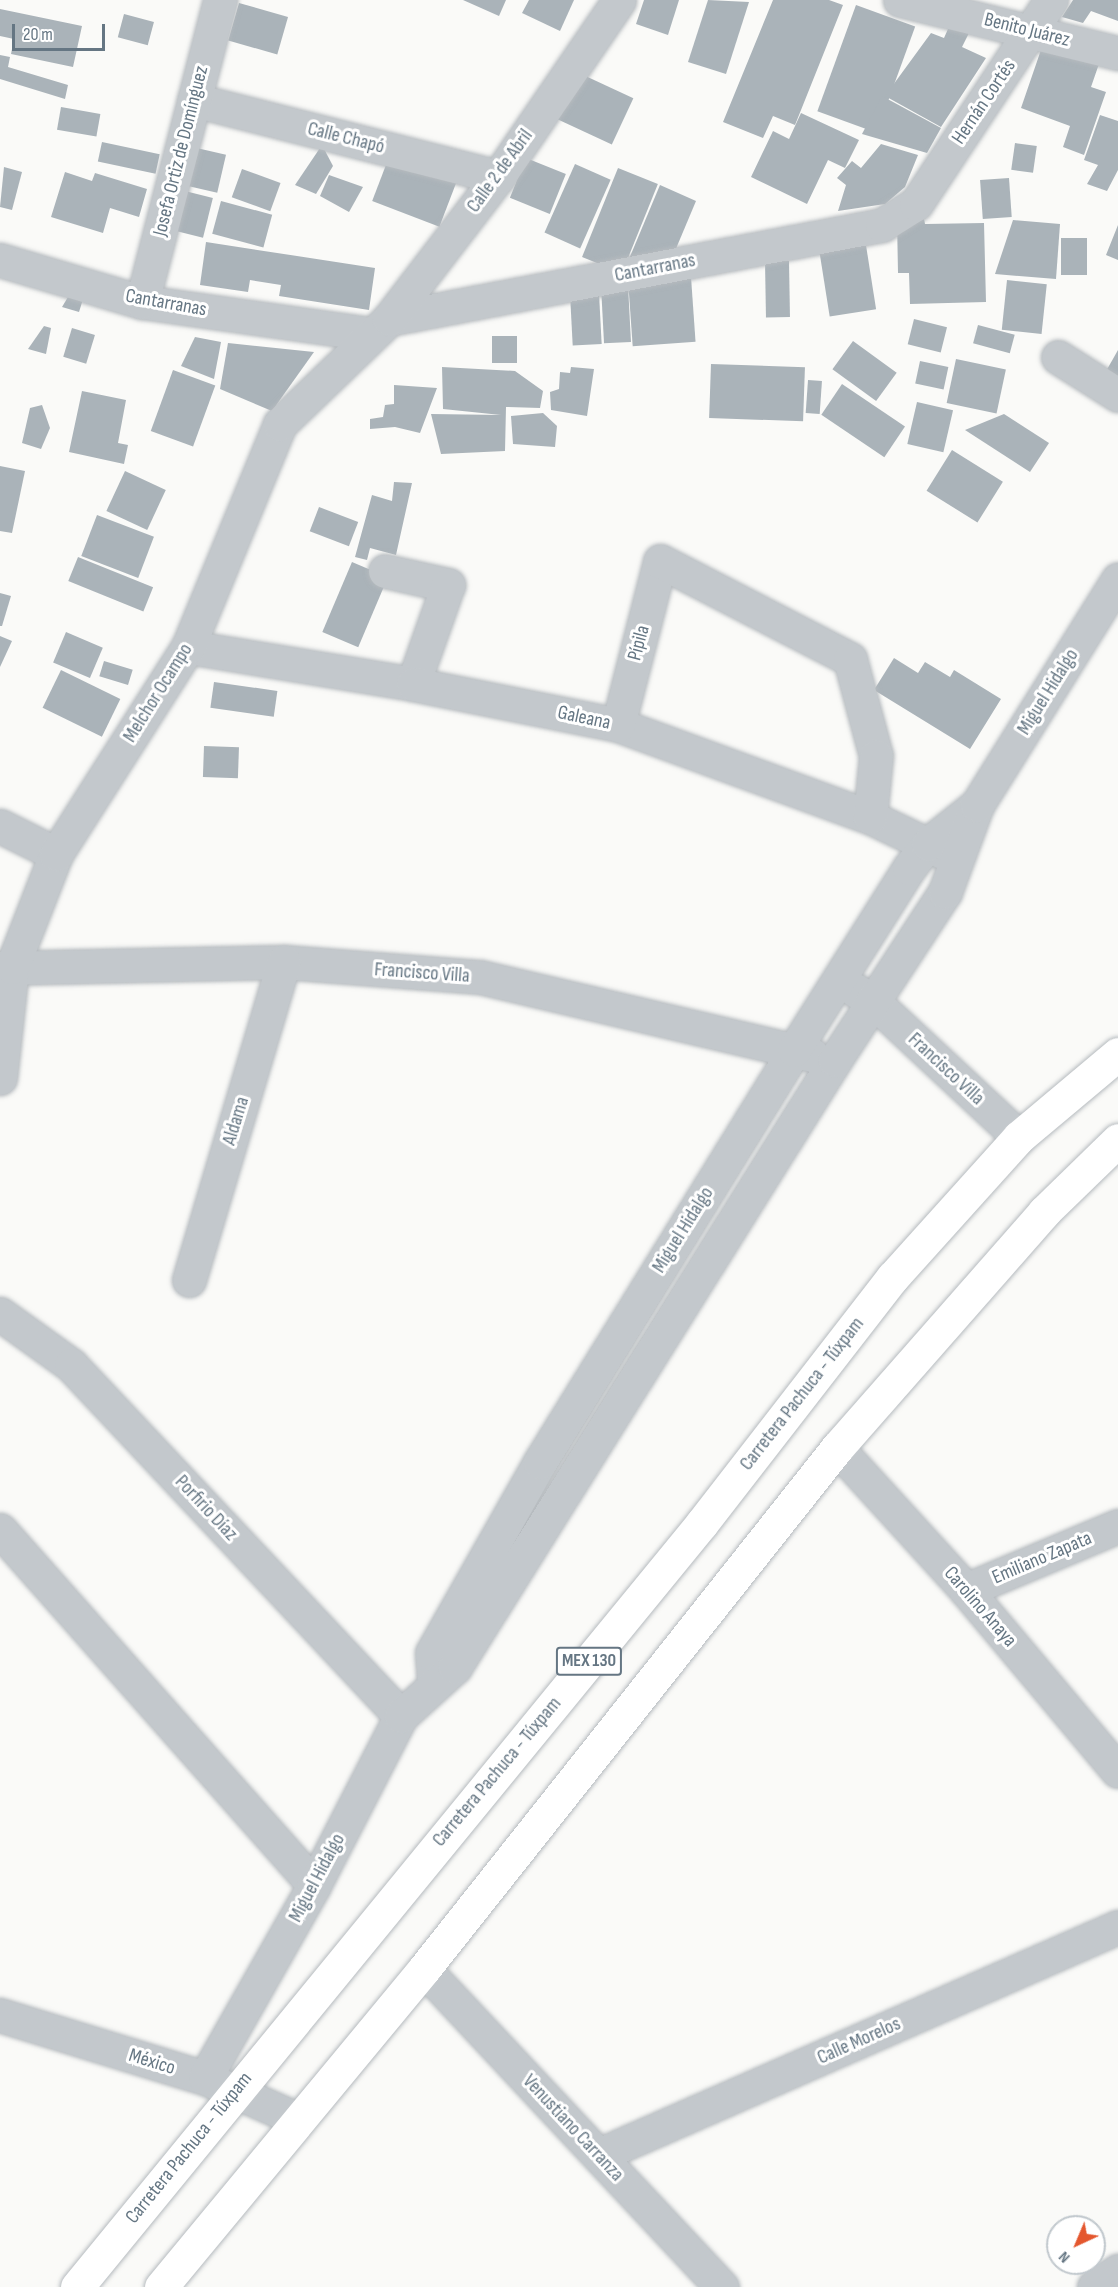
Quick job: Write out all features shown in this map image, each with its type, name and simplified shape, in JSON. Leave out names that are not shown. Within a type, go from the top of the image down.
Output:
[{"type":"main road","name":"Carretera Pachuca - Túxpam","points":[[77,2287],[235,2090],[702,1523],[893,1277],[1019,1137],[1118,1054]]},
{"type":"main road","name":"MEX 130","points":[[161,2287],[424,1969],[837,1448],[1044,1212],[1118,1140]]},
{"type":"street","name":"Josefa Ortiz de Domínguez","points":[[142,302],[220,0]]},
{"type":"street","name":"Calle 2 de Abril","points":[[380,326],[498,177],[619,0]]},
{"type":"street","name":"Benito Juárez","points":[[900,0],[1033,30],[1118,53]]},
{"type":"street","name":"Hernán Cortés","points":[[916,204],[1051,0]]},
{"type":"street","name":"Calle Chapó","points":[[194,100],[498,177]]},
{"type":"street","name":"Cantarranas","points":[[0,260],[142,302],[380,326],[882,225],[916,204]]},
{"type":"street","name":"Melchor Ocampo","points":[[0,1078],[6,968],[56,854],[188,647],[280,424],[380,326]]},
{"type":"street","points":[[1059,357],[1118,395]]},
{"type":"street","name":"Pípila","points":[[618,725],[660,561],[850,659],[876,756],[870,818]]},
{"type":"street","points":[[385,570],[448,585],[413,684]]},
{"type":"street","name":"Miguel Hidalgo","points":[[205,2078],[314,1885],[400,1716],[434,1682],[454,1667],[834,1060],[945,892],[959,861],[977,805],[1118,579]]},
{"type":"street","name":"Galeana","points":[[188,647],[413,684],[618,725],[870,818],[928,844],[959,861]]},
{"type":"street","name":"Miguel Hidalgo","points":[[434,1682],[432,1653],[564,1424],[794,1050],[928,844],[977,805]]},
{"type":"street","points":[[0,826],[56,854]]},
{"type":"street","name":"Francisco Villa","points":[[6,968],[284,962],[480,977],[834,1060]]},
{"type":"street","name":"Aldama","points":[[189,1280],[284,962]]},
{"type":"street","name":"Francisco Villa","points":[[838,980],[873,1001],[1019,1137]]},
{"type":"street","name":"Porfirio Díaz","points":[[0,1314],[71,1365],[400,1716]]},
{"type":"street","points":[[564,1424],[595,1443]]},
{"type":"street","name":"Carolino Anaya","points":[[837,1448],[966,1590],[1118,1771]]},
{"type":"street","name":"Emiliano Zapata","points":[[966,1590],[1118,1526]]},
{"type":"street","points":[[0,1530],[314,1885]]},
{"type":"street","name":"Calle Morelos","points":[[599,2155],[1118,1928]]},
{"type":"street","name":"Venustiano Carranza","points":[[424,1969],[722,2287]]},
{"type":"street","name":"México","points":[[0,2015],[205,2078],[299,2120]]},
{"type":"street","points":[[1095,2287],[1118,2271]]},
{"type":"building","points":[[463,0],[506,0],[499,16]]},
{"type":"building","points":[[529,0],[574,0],[560,31],[522,13]]},
{"type":"building","points":[[644,0],[679,0],[668,35],[636,24]]},
{"type":"building","points":[[708,0],[749,2],[726,74],[688,62]]},
{"type":"building","points":[[773,0],[829,0],[843,5],[795,125],[773,116],[763,138],[723,122]]},
{"type":"building","points":[[1073,0],[1118,0],[1118,21],[1091,11],[1083,23],[1062,17]]},
{"type":"building","points":[[239,3],[288,17],[277,55],[228,40]]},
{"type":"building","points":[[856,5],[915,27],[877,133],[817,111]]},
{"type":"building","points":[[0,9],[82,26],[73,67],[11,54],[14,39],[0,36]]},
{"type":"building","points":[[124,14],[154,22],[148,45],[118,37]]},
{"type":"building","points":[[952,20],[971,29],[962,47],[986,58],[941,127],[885,96],[931,33],[944,38]]},
{"type":"building","points":[[1044,41],[1100,61],[1091,87],[1106,92],[1084,155],[1063,147],[1070,126],[1021,108]]},
{"type":"building","points":[[0,55],[10,57],[8,67],[68,85],[65,99],[0,79]]},
{"type":"building","points":[[579,73],[633,98],[612,145],[557,119]]},
{"type":"building","points":[[882,96],[941,128],[927,153],[862,134]]},
{"type":"building","points":[[61,107],[100,114],[96,137],[57,130]]},
{"type":"building","points":[[801,113],[859,140],[845,168],[828,160],[807,204],[751,177],[773,131],[789,139]]},
{"type":"building","points":[[1100,115],[1118,121],[1118,170],[1107,191],[1087,184],[1098,165],[1084,160]]},
{"type":"building","points":[[102,142],[160,154],[156,174],[98,162]]},
{"type":"building","points":[[1015,143],[1037,146],[1033,173],[1011,170]]},
{"type":"building","points":[[881,144],[918,155],[905,187],[885,204],[838,211],[846,185],[837,178],[852,161],[861,168]]},
{"type":"building","points":[[322,145],[333,166],[316,194],[295,185]]},
{"type":"building","points":[[188,146],[226,155],[217,193],[179,184]]},
{"type":"building","points":[[389,157],[456,183],[439,227],[372,201]]},
{"type":"building","points":[[526,158],[566,174],[550,214],[510,198]]},
{"type":"building","points":[[575,164],[611,180],[580,248],[544,233]]},
{"type":"building","points":[[4,167],[22,172],[12,210],[0,207]]},
{"type":"building","points":[[618,168],[658,184],[622,273],[582,257]]},
{"type":"building","points":[[242,169],[281,183],[270,211],[232,197]]},
{"type":"building","points":[[65,172],[92,181],[95,173],[147,189],[139,217],[110,208],[103,233],[51,217]]},
{"type":"building","points":[[329,175],[363,187],[349,212],[320,196]]},
{"type":"building","points":[[1009,178],[1012,217],[983,219],[980,180]]},
{"type":"building","points":[[660,185],[696,201],[675,251],[629,259]]},
{"type":"building","points":[[177,189],[213,198],[203,238],[167,229]]},
{"type":"building","points":[[221,201],[272,215],[263,248],[212,234]]},
{"type":"building","points":[[924,219],[925,224],[984,223],[986,302],[910,304],[909,273],[898,273],[897,220]]},
{"type":"building","points":[[1013,220],[1060,224],[1056,279],[995,274]]},
{"type":"building","points":[[1118,225],[1118,260],[1106,255]]},
{"type":"building","points":[[1061,238],[1087,238],[1087,275],[1061,275]]},
{"type":"building","points":[[865,239],[876,309],[830,316],[819,246]]},
{"type":"building","points":[[206,242],[375,268],[369,310],[279,296],[281,285],[250,280],[248,292],[200,285]]},
{"type":"building","points":[[765,261],[789,261],[790,317],[766,317]]},
{"type":"building","points":[[691,277],[696,342],[633,346],[628,281]]},
{"type":"building","points":[[1007,280],[1047,284],[1042,334],[1002,330]]},
{"type":"building","points":[[628,285],[631,342],[604,343],[601,286]]},
{"type":"building","points":[[71,292],[84,296],[79,312],[62,307]]},
{"type":"building","points":[[599,293],[602,344],[573,345],[570,295]]},
{"type":"building","points":[[914,319],[947,327],[941,352],[908,344]]},
{"type":"building","points":[[978,325],[1015,335],[1010,353],[973,343]]},
{"type":"building","points":[[44,326],[51,328],[46,354],[28,349]]},
{"type":"building","points":[[72,328],[95,335],[86,364],[63,357]]},
{"type":"building","points":[[492,336],[517,336],[517,363],[492,363]]},
{"type":"building","points":[[195,337],[221,342],[214,379],[181,366]]},
{"type":"building","points":[[853,341],[897,373],[876,401],[832,369]]},
{"type":"building","points":[[228,343],[314,352],[272,411],[220,389]]},
{"type":"building","points":[[1118,350],[1118,381],[1105,373]]},
{"type":"building","points":[[956,359],[1006,370],[997,414],[947,403]]},
{"type":"building","points":[[920,361],[948,367],[944,390],[915,383]]},
{"type":"building","points":[[711,364],[805,367],[803,421],[709,418]]},
{"type":"building","points":[[442,367],[515,371],[543,391],[540,408],[506,407],[505,451],[441,454],[431,414],[501,415],[443,409]]},
{"type":"building","points":[[571,367],[594,369],[587,416],[551,410],[550,392],[559,389],[560,372],[570,373]]},
{"type":"building","points":[[173,370],[215,385],[193,446],[151,431]]},
{"type":"building","points":[[808,380],[822,381],[820,414],[806,413]]},
{"type":"building","points":[[842,384],[905,426],[884,457],[821,415]]},
{"type":"building","points":[[394,385],[437,388],[420,433],[395,427],[370,429],[370,419],[383,417],[385,405],[394,404]]},
{"type":"building","points":[[82,391],[126,400],[118,443],[128,445],[124,464],[69,452]]},
{"type":"building","points":[[917,402],[953,410],[943,452],[907,444]]},
{"type":"building","points":[[42,405],[50,428],[41,449],[22,443],[30,408]]},
{"type":"building","points":[[543,413],[557,426],[555,447],[513,444],[511,416]]},
{"type":"building","points":[[1004,414],[1049,443],[1030,472],[965,430]]},
{"type":"building","points":[[952,450],[1003,482],[977,523],[927,491]]},
{"type":"building","points":[[0,466],[25,471],[12,533],[0,531]]},
{"type":"building","points":[[125,471],[166,490],[147,530],[106,511]]},
{"type":"building","points":[[394,482],[412,483],[396,555],[370,548],[367,560],[355,557],[372,495],[392,501]]},
{"type":"building","points":[[319,507],[358,522],[349,546],[310,531]]},
{"type":"building","points":[[97,515],[154,537],[138,578],[81,556]]},
{"type":"building","points":[[78,557],[153,587],[143,611],[68,581]]},
{"type":"building","points":[[352,562],[388,577],[358,647],[322,632]]},
{"type":"building","points":[[0,593],[11,596],[2,626],[0,626]]},
{"type":"building","points":[[66,632],[103,648],[90,678],[53,662]]},
{"type":"building","points":[[0,636],[12,641],[0,667]]},
{"type":"building","points":[[894,658],[918,673],[925,662],[950,677],[954,670],[1001,699],[970,749],[874,690]]},
{"type":"building","points":[[104,661],[133,670],[128,685],[99,676]]},
{"type":"building","points":[[61,670],[120,699],[102,737],[43,708]]},
{"type":"building","points":[[214,682],[277,691],[274,717],[210,708]]},
{"type":"building","points":[[204,746],[239,747],[238,778],[203,777]]}]
